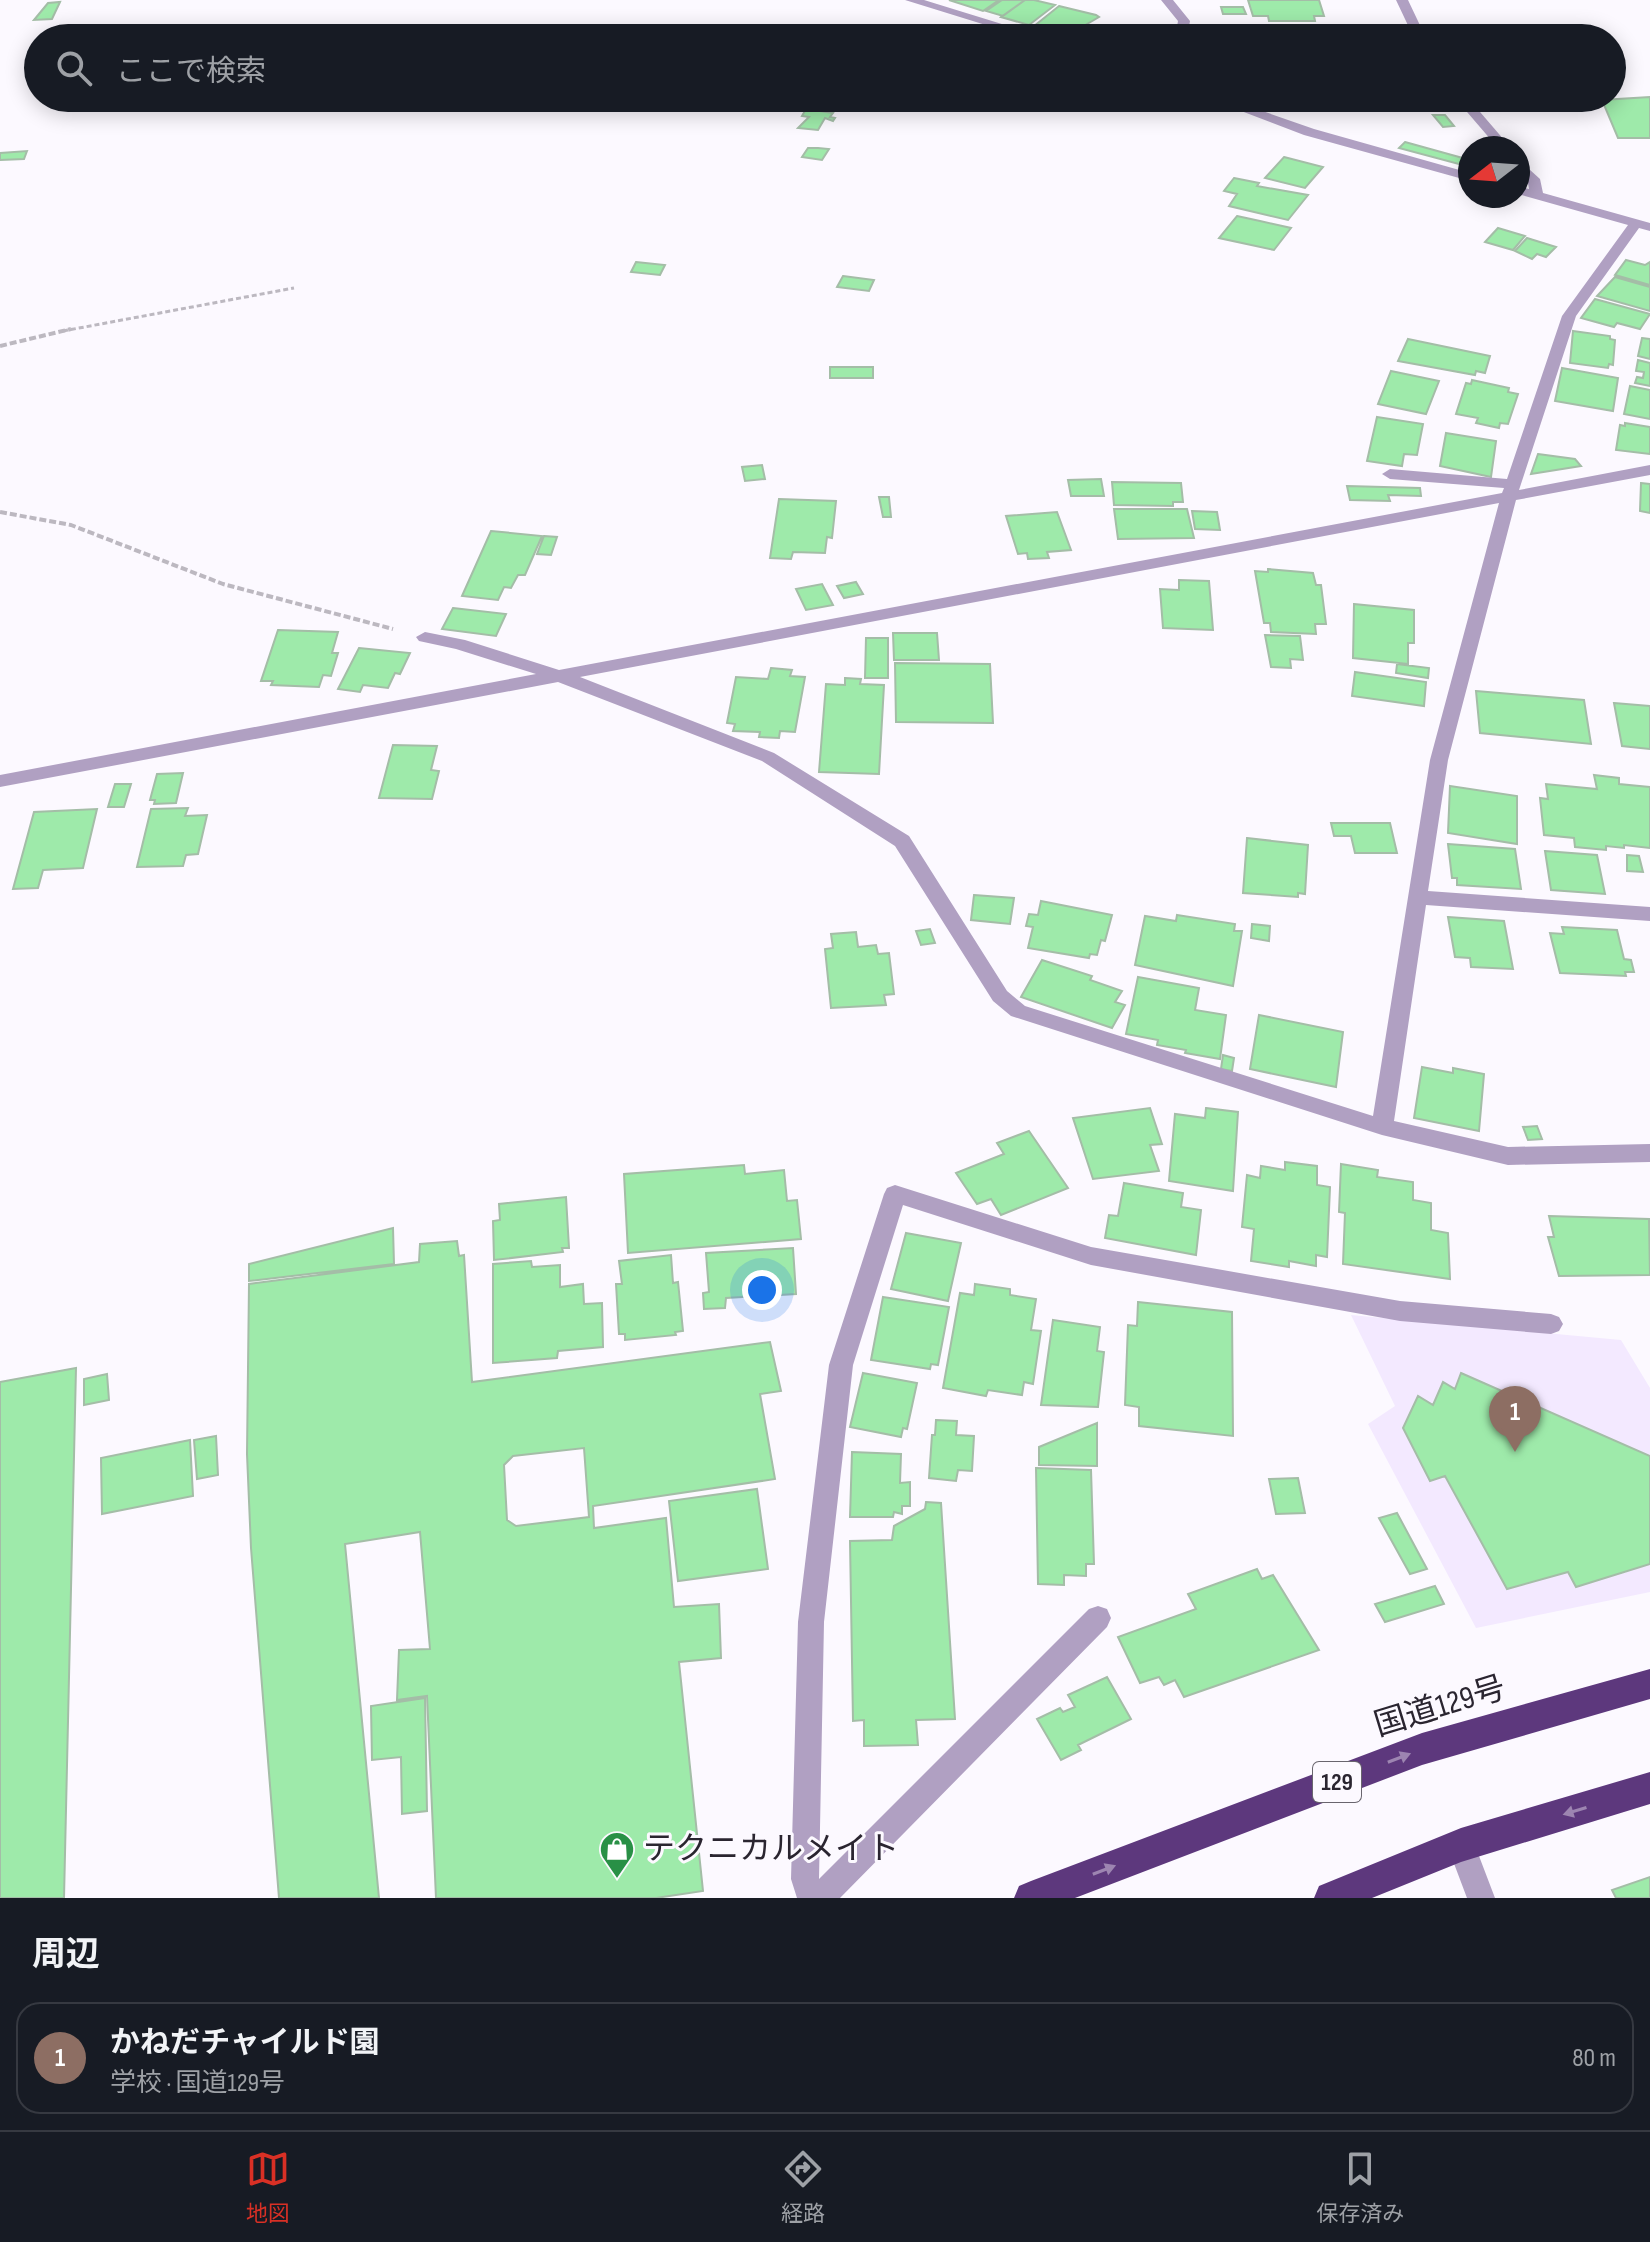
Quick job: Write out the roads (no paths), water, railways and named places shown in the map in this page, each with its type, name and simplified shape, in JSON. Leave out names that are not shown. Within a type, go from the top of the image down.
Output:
[{"type":"highway","name":"国道129号","points":[[1031,1898],[1422,1749],[1650,1684]]},
{"type":"highway","points":[[1331,1898],[1461,1845],[1650,1788]]},
{"type":"street","points":[[911,0],[993,24]]},
{"type":"street","points":[[1167,0],[1183,24]]},
{"type":"street","points":[[1402,0],[1413,24]]},
{"type":"street","points":[[1253,112],[1309,132],[1458,174]]},
{"type":"street","points":[[1473,112],[1494,136]]},
{"type":"street","points":[[1530,176],[1535,182],[1537,196]]},
{"type":"street","points":[[1382,1127],[1439,760],[1511,490],[1569,316],[1643,225],[1530,194]]},
{"type":"street","points":[[0,781],[1511,490],[1650,470]]},
{"type":"street","points":[[1390,474],[1511,490]]},
{"type":"street","points":[[425,637],[459,644],[557,675],[768,757],[902,841],[1000,996],[1018,1011],[1382,1127],[1508,1156],[1650,1153]]},
{"type":"street","points":[[1417,897],[1649,918]]},
{"type":"street","points":[[811,1898],[805,1879],[811,1622],[841,1365],[895,1194],[1091,1256],[1400,1311],[1551,1324]]},
{"type":"street","points":[[820,1898],[1098,1618]]},
{"type":"street","points":[[1461,1845],[1481,1898]]},
{"type":"place","name":"かねだチャイルド園","points":[[1515,1452]]},
{"type":"place","name":"テクニカルメイト","points":[[617,1880]]}]
